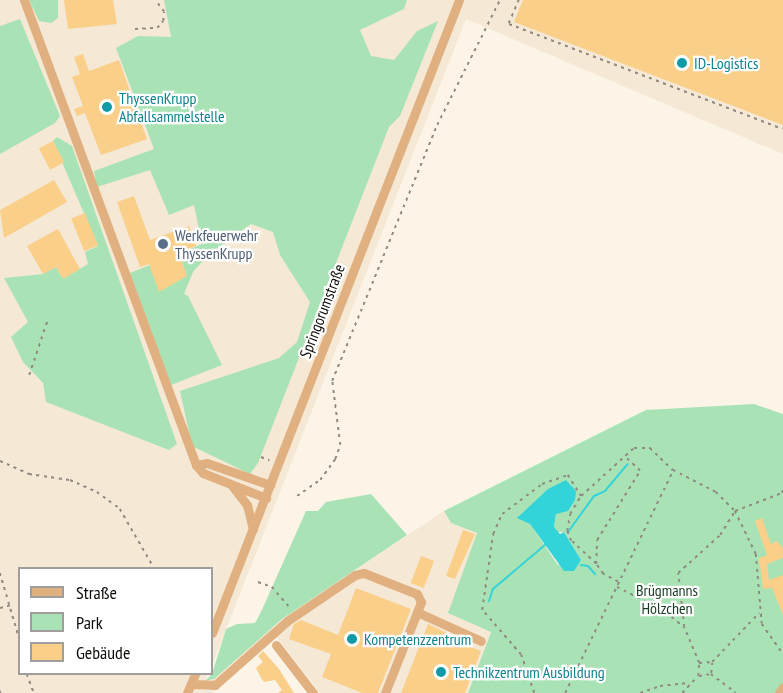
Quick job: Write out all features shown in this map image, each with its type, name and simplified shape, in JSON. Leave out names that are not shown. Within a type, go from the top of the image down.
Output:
[{"type":"street","points":[[24,0],[196,465],[203,473],[266,498]]},
{"type":"street","name":"Springorumstraße","points":[[213,630],[459,0]]},
{"type":"street","points":[[196,465],[207,463],[270,485]]},
{"type":"street","points":[[229,483],[247,505],[253,529]]},
{"type":"street","points":[[189,689],[215,685],[296,614],[355,575],[364,573],[417,594],[421,602],[385,693]]},
{"type":"street","points":[[417,612],[481,641]]},
{"type":"street","points":[[276,645],[313,693]]},
{"type":"street","points":[[189,689],[195,675]]},
{"type":"street","points":[[779,693],[783,687]]},
{"type":"path","points":[[135,29],[157,28],[163,21],[164,12],[155,0]]},
{"type":"path","points":[[297,495],[320,480],[337,455],[339,429],[332,381],[437,125],[500,0]]},
{"type":"path","points":[[519,0],[509,24],[783,129]]},
{"type":"path","points":[[29,375],[48,319]]},
{"type":"path","points":[[618,582],[603,574],[596,564],[571,541],[567,531],[570,514],[581,496],[634,448],[650,448],[673,470],[716,492],[735,511],[756,554],[762,624],[783,654]]},
{"type":"path","points":[[596,564],[597,540],[640,471],[626,457]]},
{"type":"path","points":[[0,461],[29,474],[70,480],[97,492],[120,509],[153,567]]},
{"type":"path","points":[[565,693],[673,470]]},
{"type":"path","points":[[534,693],[521,655],[482,610],[493,534],[502,514],[542,484],[568,475],[581,496]]},
{"type":"path","points":[[698,676],[699,663],[684,627],[678,573],[720,536],[735,511],[782,493],[783,489]]},
{"type":"path","points":[[0,573],[12,605],[18,632]]},
{"type":"path","points":[[258,582],[272,587],[296,614]]},
{"type":"path","points":[[616,586],[666,612],[684,627]]},
{"type":"path","points":[[0,608],[12,605]]},
{"type":"path","points":[[711,674],[712,662],[760,613]]},
{"type":"path","points":[[699,663],[712,662]]},
{"type":"path","points":[[682,693],[698,676],[711,674],[736,693]]},
{"type":"path","points":[[27,675],[33,693]]},
{"type":"path","points":[[640,693],[660,686],[691,683]]},
{"type":"shaded area","points":[[0,0],[783,0],[783,154],[466,19],[213,662],[213,567],[18,567],[18,675],[208,675],[205,681],[210,682],[282,619],[444,511],[451,523],[477,533],[491,631],[468,693],[320,693],[277,638],[212,693],[0,693]]},
{"type":"green space","points":[[29,0],[58,0],[58,18],[51,23],[39,21]]},
{"type":"green space","points":[[164,0],[407,0],[404,9],[360,30],[371,56],[394,60],[417,31],[438,21],[400,116],[389,127],[258,463],[250,474],[192,446],[180,391],[279,358],[297,342],[310,302],[280,255],[273,232],[251,224],[208,255],[193,272],[184,294],[188,296],[222,365],[171,385],[130,273],[202,244],[194,205],[169,215],[150,170],[97,187],[94,171],[154,149],[116,48],[138,36],[171,37]]},
{"type":"green space","points":[[20,19],[60,116],[55,123],[0,154],[0,26]]},
{"type":"green space","points":[[57,137],[72,146],[177,444],[169,450],[46,402],[43,383],[23,362],[11,337],[28,322],[4,278],[43,274],[56,267],[63,279],[88,264],[85,252],[98,246],[53,141]]},
{"type":"green space","name":"Brügmanns Hölzchen","points":[[754,404],[783,414],[783,693],[468,693],[491,632],[448,613],[477,533],[451,523],[444,511],[646,410]],"holes":[[[575,500],[556,514],[554,527],[556,532],[564,532],[581,560],[558,565],[530,524]]]},
{"type":"green space","points":[[371,494],[407,535],[282,619],[214,679],[205,681],[213,675],[226,629],[237,624],[255,623],[306,511],[318,511],[326,502]]},
{"type":"water","points":[[566,480],[576,491],[575,500],[568,511],[556,514],[554,527],[560,534],[564,532],[581,560],[574,571],[564,571],[530,524],[517,518],[548,489]]},
{"type":"building","points":[[64,0],[113,0],[117,24],[68,29]]},
{"type":"building","name":"ID-Logistics","points":[[523,0],[783,0],[783,125],[514,22]]},
{"type":"building","name":"ThyssenKrupp Abfallsammelstelle","points":[[83,54],[89,71],[119,60],[147,139],[101,155],[85,113],[77,116],[74,109],[83,106],[72,77],[80,74],[74,57]]},
{"type":"building","points":[[53,141],[64,162],[50,170],[39,149]]},
{"type":"building","points":[[54,180],[67,202],[4,238],[0,210]]},
{"type":"building","name":"Werkfeuerwehr ThyssenKrupp","points":[[134,196],[150,240],[189,226],[196,246],[179,252],[187,276],[159,292],[149,264],[140,267],[117,202]]},
{"type":"building","points":[[85,213],[98,245],[84,251],[71,219]]},
{"type":"building","points":[[58,229],[80,269],[63,279],[56,267],[43,274],[27,246]]},
{"type":"building","points":[[762,518],[771,544],[777,541],[783,548],[783,558],[767,564],[769,580],[783,575],[783,615],[772,588],[763,589],[759,558],[767,555],[755,521]]},
{"type":"building","points":[[463,530],[475,534],[455,579],[446,576]]},
{"type":"building","points":[[421,556],[434,561],[424,588],[411,583]]},
{"type":"building","points":[[356,588],[411,609],[378,693],[362,693],[322,677],[331,654],[289,639],[294,624],[301,620],[338,635]]},
{"type":"building","name":"Technikzentrum Ausbildung","points":[[428,624],[451,635],[450,639],[481,651],[465,693],[401,693]]},
{"type":"building","points":[[263,651],[279,669],[294,693],[278,693],[282,690],[275,680],[264,682],[256,668],[263,662],[258,656]]},
{"type":"waterway","points":[[568,532],[594,496],[605,491],[628,464]]},
{"type":"waterway","points":[[489,601],[493,589],[546,544]]},
{"type":"waterway","points":[[581,565],[588,566],[595,574]]},
{"type":"place","name":"ID-Logistics","points":[[682,63]]},
{"type":"place","name":"ThyssenKrupp Abfallsammelstelle","points":[[107,107]]},
{"type":"place","name":"Werkfeuerwehr ThyssenKrupp","points":[[163,244]]},
{"type":"place","name":"Kompetenzzentrum","points":[[352,639]]},
{"type":"place","name":"Technikzentrum Ausbildung","points":[[441,672]]}]
